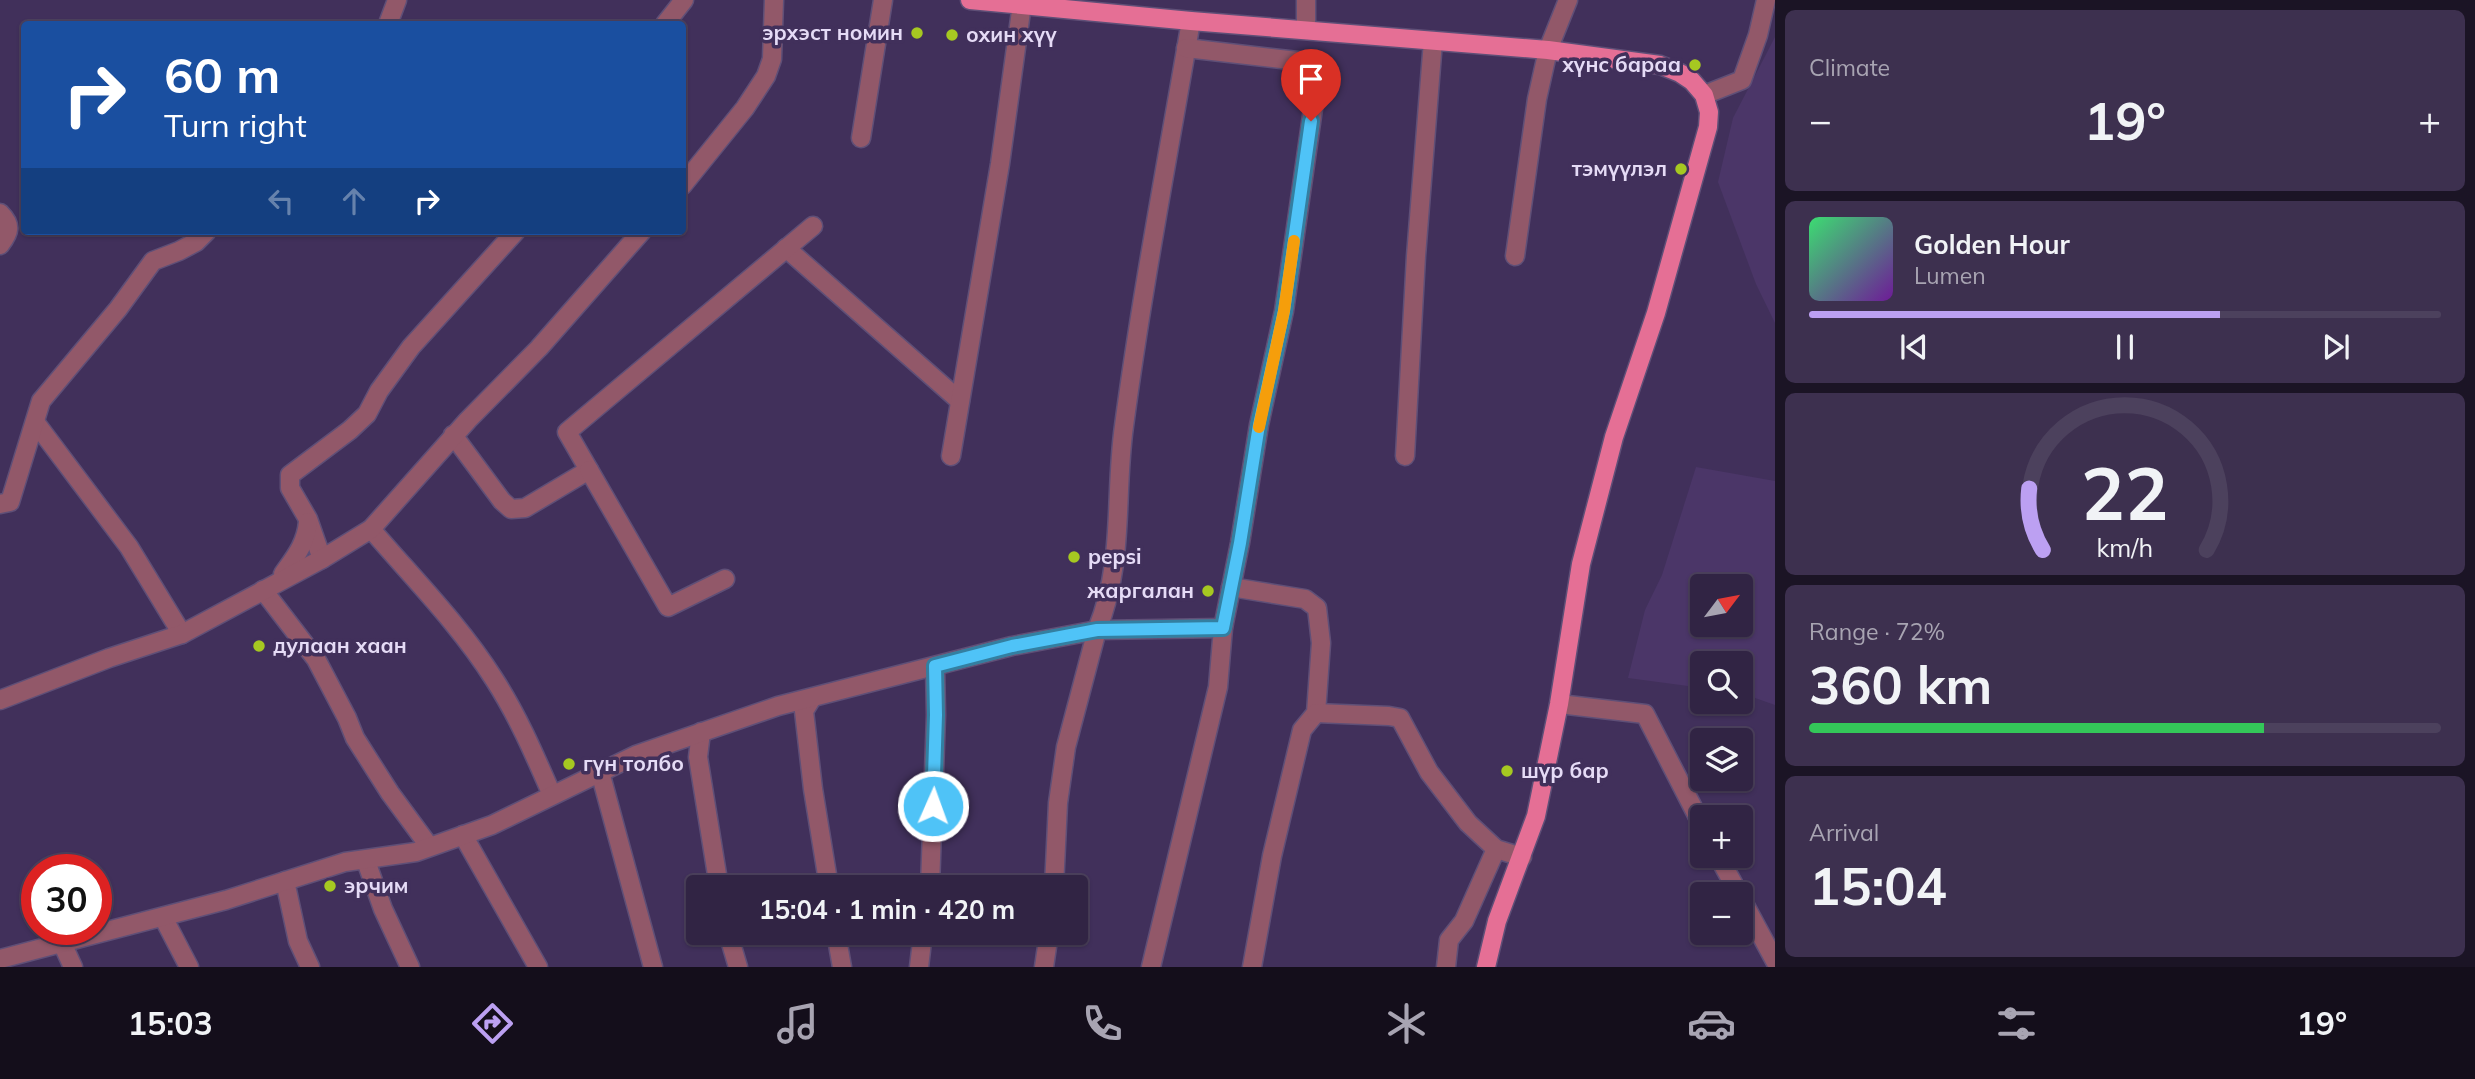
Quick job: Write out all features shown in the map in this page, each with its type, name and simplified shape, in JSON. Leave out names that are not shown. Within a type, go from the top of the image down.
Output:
[{"type":"main road","points":[[970,0],[1548,50],[1660,65],[1692,81],[1704,95],[1709,111],[1708,127],[1660,300],[1614,437],[1581,564],[1559,704],[1536,816],[1497,921],[1486,967]]},
{"type":"street","points":[[389,21],[397,0]]},
{"type":"street","points":[[667,21],[684,0]]},
{"type":"street","points":[[686,181],[739,116],[766,76],[772,59],[774,0]]},
{"type":"street","points":[[861,138],[883,0]]},
{"type":"street","points":[[1306,0],[1306,29]]},
{"type":"street","points":[[1515,256],[1536,99],[1548,50],[1568,0]]},
{"type":"street","points":[[1704,95],[1742,80],[1758,35],[1766,0]]},
{"type":"street","points":[[951,456],[1000,164],[1023,4]]},
{"type":"street","points":[[1055,875],[1063,761],[1071,721],[1109,597],[1115,565],[1124,427],[1191,21]]},
{"type":"street","points":[[1405,456],[1416,245],[1433,41]]},
{"type":"street","points":[[1151,967],[1218,687],[1223,628],[1259,425],[1284,311],[1319,66],[1315,63],[1186,48]]},
{"type":"street","points":[[0,213],[8,220],[10,227],[0,245]]},
{"type":"street","points":[[725,579],[668,607],[567,432],[813,226]]},
{"type":"street","points":[[0,504],[10,502],[41,401],[118,309],[153,261],[179,251],[203,235]]},
{"type":"street","points":[[322,559],[308,519],[290,488],[290,475],[367,414],[379,391],[411,346],[512,235]]},
{"type":"street","points":[[0,700],[109,658],[182,634],[322,559],[371,529],[453,435],[539,348],[638,235]]},
{"type":"street","points":[[786,248],[960,401]]},
{"type":"street","points":[[35,422],[129,547],[182,634]]},
{"type":"street","points":[[453,435],[494,491],[511,509],[525,508],[589,470]]},
{"type":"street","points":[[279,580],[300,551],[307,535],[308,519]]},
{"type":"street","points":[[371,529],[416,578],[483,663],[516,718],[552,795]]},
{"type":"street","points":[[1231,587],[1305,599],[1317,608],[1321,643],[1315,713],[1302,730],[1272,856],[1252,967]]},
{"type":"street","points":[[263,590],[316,659],[355,738],[390,793],[429,846]]},
{"type":"street","points":[[112,930],[345,862],[416,852],[492,825],[635,755],[778,706],[1012,646],[1097,630],[1223,628]]},
{"type":"street","points":[[930,875],[935,666]]},
{"type":"street","points":[[812,698],[804,711],[827,875]]},
{"type":"street","points":[[1559,704],[1645,713],[1692,805]]},
{"type":"street","points":[[1315,713],[1400,718],[1429,772],[1468,823],[1496,849],[1522,857]]},
{"type":"street","points":[[702,732],[698,757],[717,875]]},
{"type":"street","points":[[600,772],[653,967]]},
{"type":"street","points":[[463,835],[538,967]]},
{"type":"street","points":[[1446,967],[1449,940],[1464,921],[1496,849]]},
{"type":"street","points":[[366,861],[383,909],[410,967]]},
{"type":"street","points":[[285,881],[298,941],[310,967]]},
{"type":"street","points":[[163,917],[189,967]]},
{"type":"street","points":[[1753,920],[1775,961]]},
{"type":"street","points":[[0,959],[54,945]]},
{"type":"street","points":[[63,945],[73,967]]},
{"type":"street","points":[[732,945],[738,967]]},
{"type":"street","points":[[838,945],[842,967]]},
{"type":"street","points":[[919,967],[922,945]]},
{"type":"street","points":[[1044,967],[1047,945]]},
{"type":"shaded area","points":[[1775,37],[1775,323],[1756,284],[1718,182],[1733,118]]},
{"type":"shaded area","points":[[1696,467],[1775,481],[1775,705],[1753,697],[1753,651],[1690,651],[1690,686],[1628,678],[1645,610],[1662,575]]},
{"type":"slow traffic","points":[[1259,427],[1284,311],[1294,241]]},
{"type":"place","name":"эрхэст номин","points":[[917,33]]},
{"type":"place","name":"охин хүү","points":[[952,35]]},
{"type":"place","name":"хүнс бараа","points":[[1695,65]]},
{"type":"place","name":"тэмүүлэл","points":[[1681,169]]},
{"type":"place","name":"pepsi","points":[[1074,557]]},
{"type":"place","name":"жаргалан","points":[[1208,591]]},
{"type":"place","name":"дулаан хаан","points":[[259,646]]},
{"type":"place","name":"гүн толбо","points":[[569,764]]},
{"type":"place","name":"шүр бар","points":[[1507,771]]},
{"type":"place","name":"эрчим","points":[[330,886]]},
{"type":"route","points":[[933,806],[935,666],[1012,646],[1097,630],[1223,628],[1259,425],[1284,311],[1311,121]]}]
